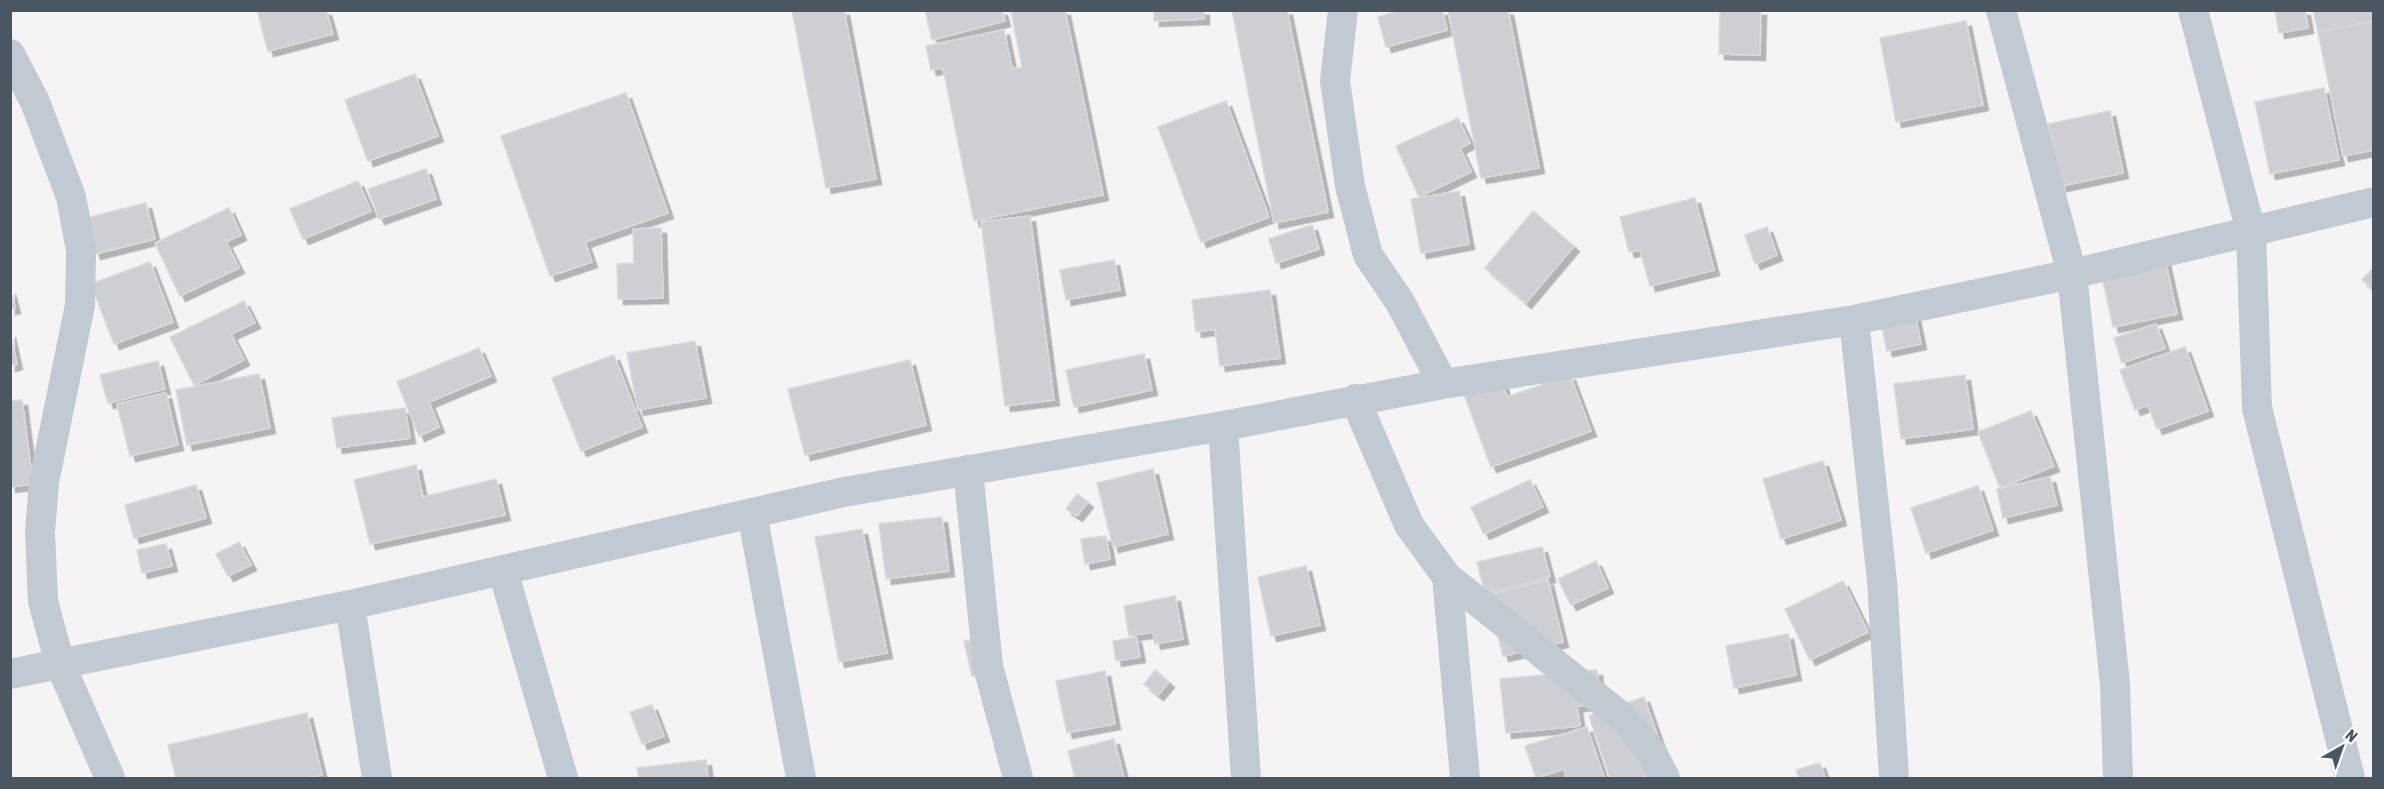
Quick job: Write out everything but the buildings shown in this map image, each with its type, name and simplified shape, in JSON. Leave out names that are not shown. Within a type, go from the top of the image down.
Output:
[{"type":"street","points":[[1343,10],[1335,81],[1350,186],[1368,255],[1400,302],[1443,384]]},
{"type":"street","points":[[2001,10],[2072,274],[2115,684],[2118,778]]},
{"type":"street","points":[[2193,10],[2251,232],[2257,408],[2350,778]]},
{"type":"street","points":[[10,54],[35,102],[71,197],[81,250],[80,305],[44,482],[40,532],[43,601],[60,664],[110,778]]},
{"type":"street","points":[[10,674],[350,605],[844,492],[1223,426],[1443,384],[1854,320],[2072,274],[2373,202]]},
{"type":"street","points":[[1854,320],[1882,582],[1894,778]]},
{"type":"street","points":[[1355,399],[1409,525],[1447,577],[1623,718],[1651,751],[1665,778]]},
{"type":"street","points":[[1223,426],[1246,778]]},
{"type":"street","points":[[968,470],[988,666],[1018,778]]},
{"type":"street","points":[[752,513],[801,778]]},
{"type":"street","points":[[502,571],[563,778]]},
{"type":"street","points":[[1447,577],[1465,778]]},
{"type":"street","points":[[350,605],[377,778]]}]
